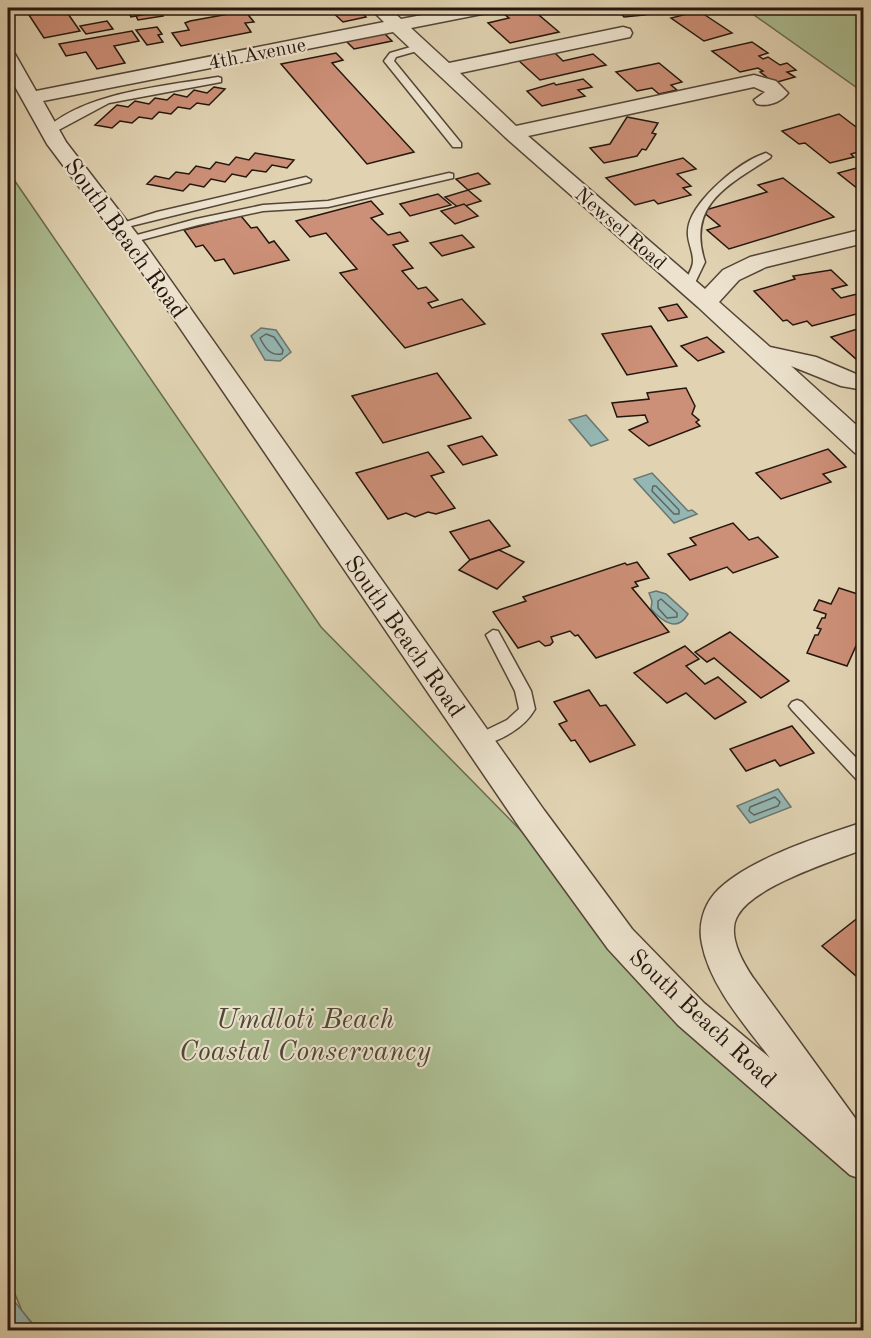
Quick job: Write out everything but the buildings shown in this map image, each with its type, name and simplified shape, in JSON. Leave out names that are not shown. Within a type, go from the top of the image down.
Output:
[{"type":"street","name":"Newsel Road","points":[[379,8],[512,132],[706,302],[864,447]]},
{"type":"street","name":"4th Avenue","points":[[29,98],[484,8]]},
{"type":"street","points":[[446,70],[623,33]]},
{"type":"street","name":"South Beach Road","points":[[8,58],[49,132],[124,233],[478,741],[620,939],[691,1014],[864,1162]]},
{"type":"street","points":[[512,132],[754,81],[769,85],[778,93],[764,99]]},
{"type":"street","points":[[706,302],[731,275],[745,267],[765,259],[864,236]]},
{"type":"street","points":[[761,353],[807,362],[850,381],[864,383]]},
{"type":"street","points":[[864,835],[790,864],[750,885],[732,897],[724,906],[718,926],[718,936],[724,957],[753,1007],[817,1093],[864,1162]]},
{"type":"lane","points":[[421,47],[391,56],[389,61],[457,145]]},
{"type":"lane","points":[[49,132],[86,109],[106,100],[218,81]]},
{"type":"lane","points":[[688,287],[699,262],[693,241],[694,219],[697,210],[737,175],[766,156]]},
{"type":"lane","points":[[124,233],[196,222],[263,208],[328,204],[449,176]]},
{"type":"lane","points":[[124,233],[161,214],[306,180]]},
{"type":"lane","points":[[478,741],[520,719],[527,709],[523,692],[493,635]]},
{"type":"lane","points":[[797,706],[864,777]]},
{"type":"green space","points":[[744,8],[863,8],[863,92]]},
{"type":"green space","name":"Umdloti Beach Coastal Conservancy","points":[[8,171],[321,627],[863,1179],[863,1330],[38,1330],[22,1311],[8,1277]]},
{"type":"water","points":[[261,328],[276,330],[291,352],[280,361],[265,360],[251,336]]},
{"type":"water","points":[[586,415],[608,440],[591,446],[569,420]]},
{"type":"water","points":[[652,473],[688,511],[692,510],[697,514],[674,523],[634,479]]},
{"type":"water","points":[[656,591],[666,594],[688,614],[684,620],[679,623],[670,623],[660,618],[651,609],[652,601],[649,593]]},
{"type":"water","points":[[778,789],[791,807],[750,823],[737,806]]},
{"type":"water","points":[[8,1293],[37,1330],[8,1330]]}]
